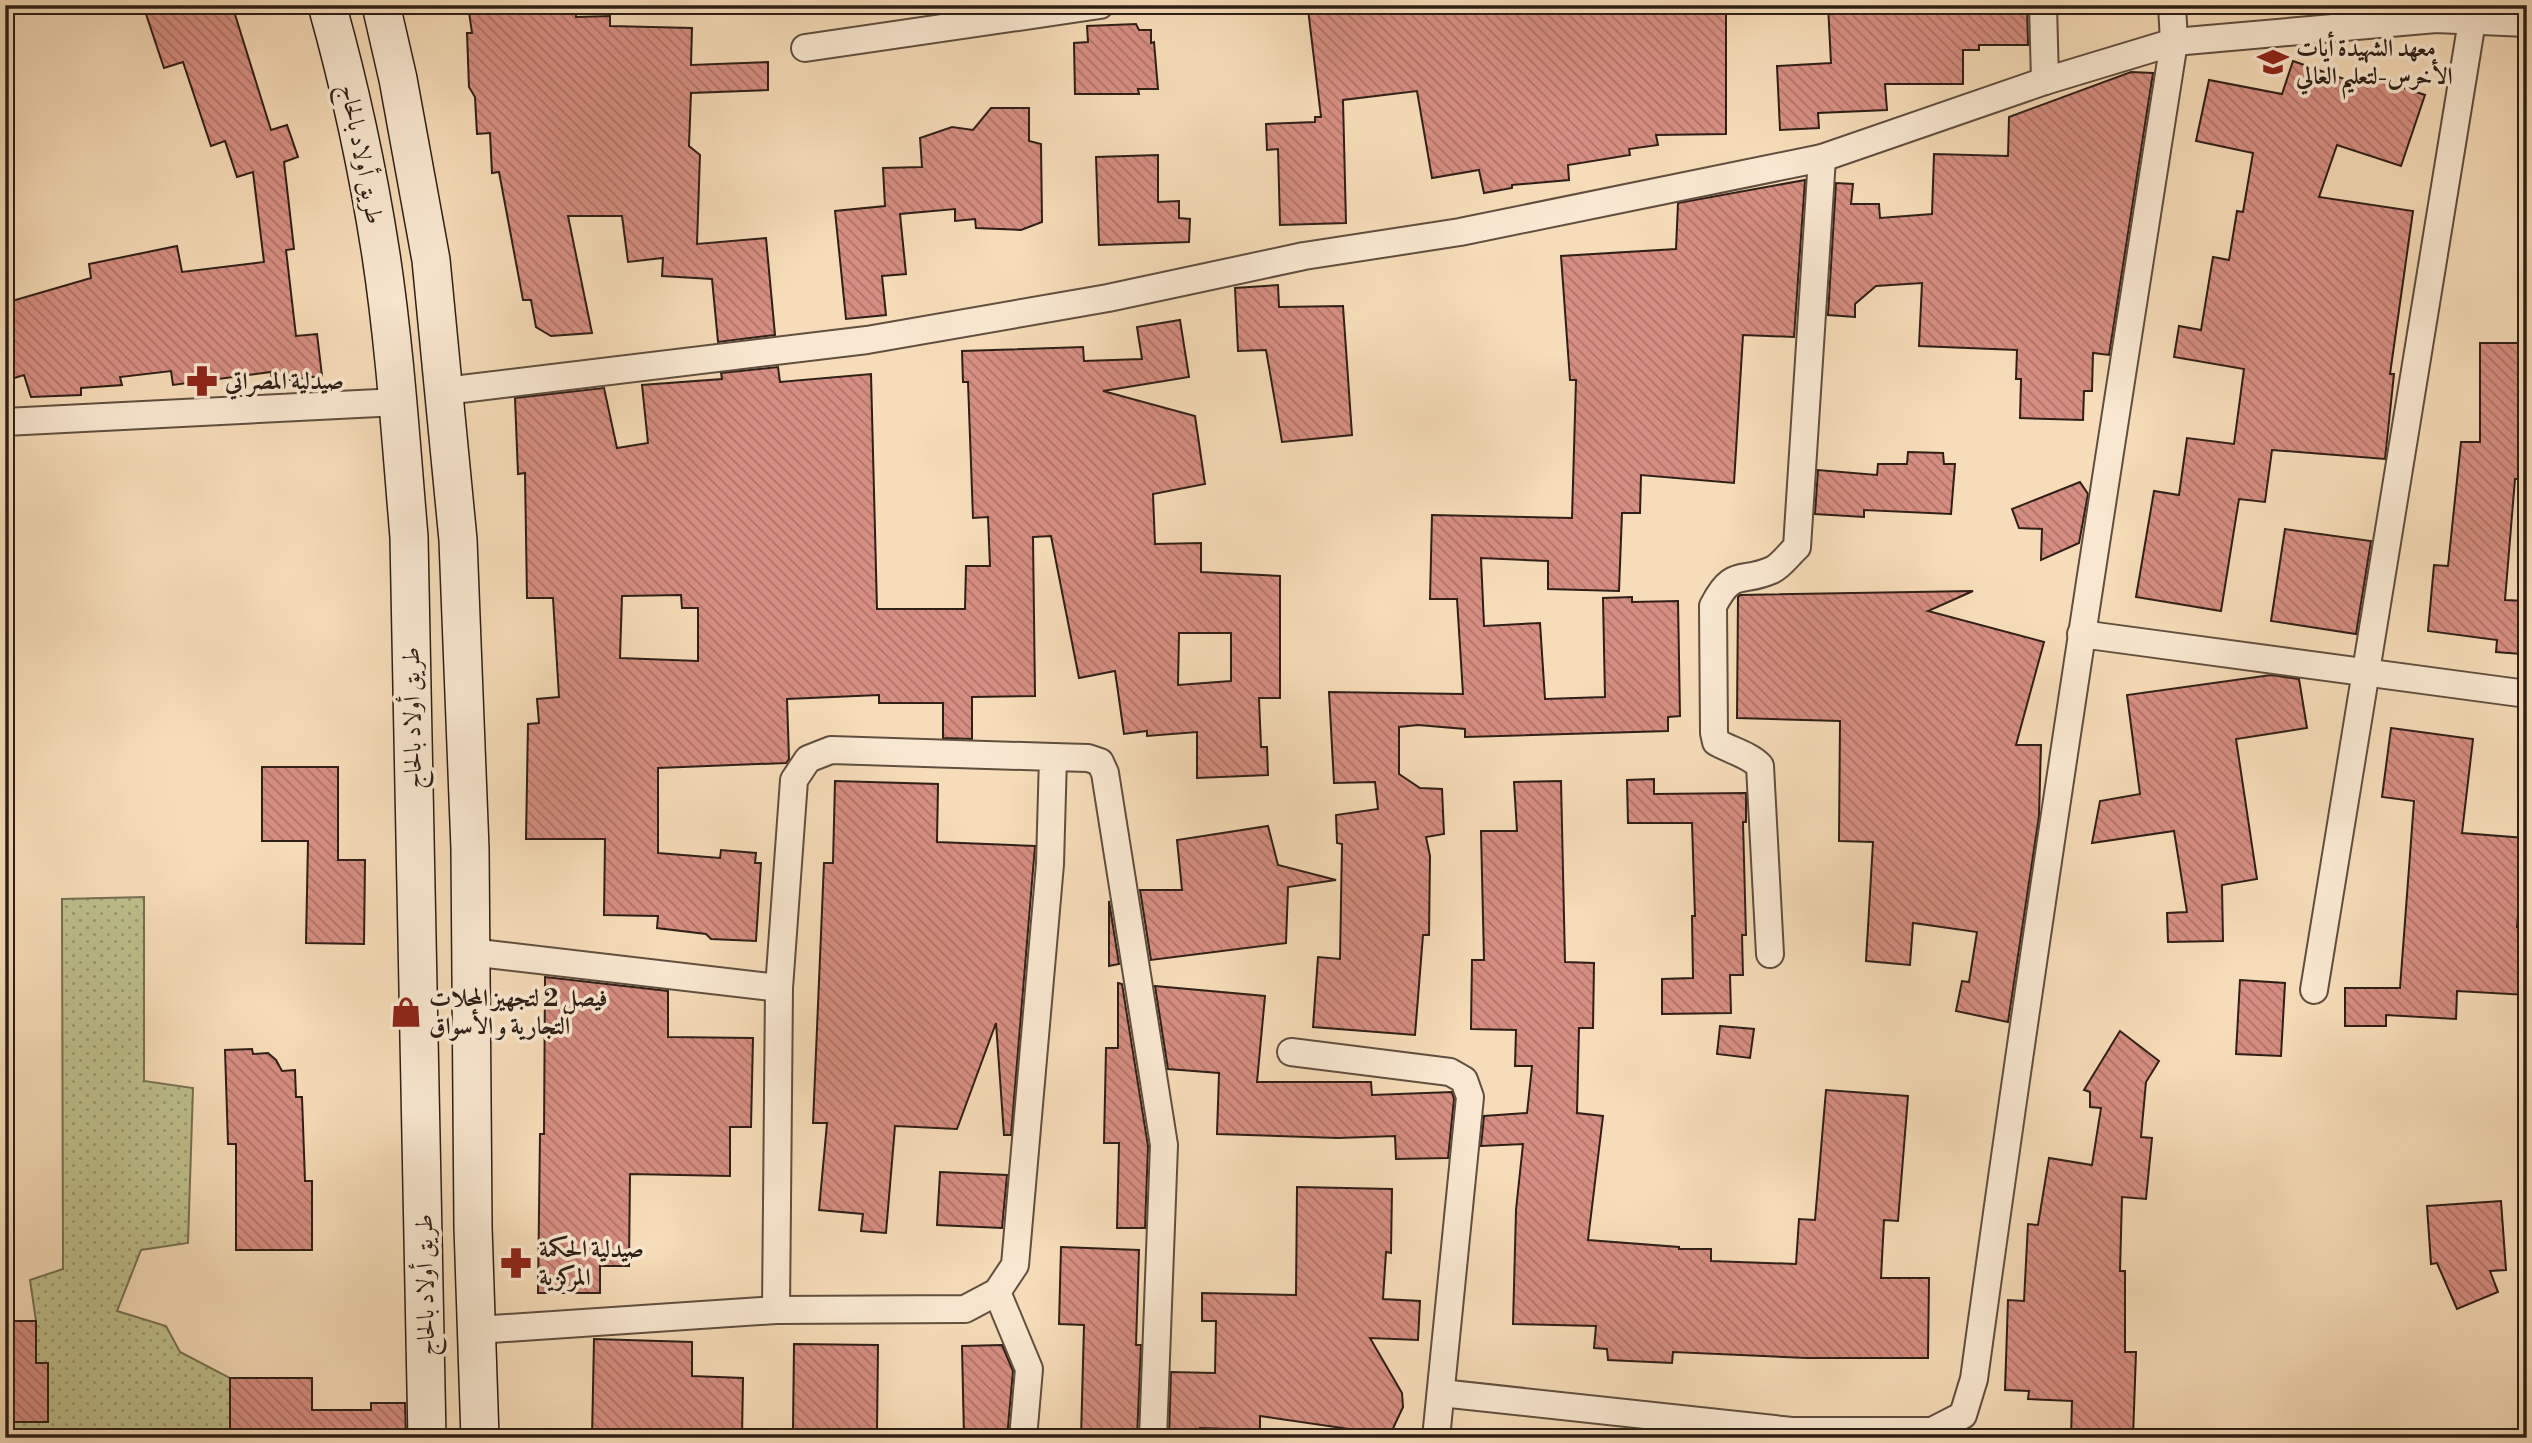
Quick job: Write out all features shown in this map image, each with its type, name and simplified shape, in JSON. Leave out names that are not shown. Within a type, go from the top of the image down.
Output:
[{"type":"main road","name":"طريق أولاد بالحاج","points":[[327,5],[351,89],[381,256],[398,402],[409,537],[427,1438]]},
{"type":"main road","name":"طريق أولاد بالحاج","points":[[381,5],[398,79],[431,260],[458,540],[470,849],[480,1438]]},
{"type":"street","points":[[805,48],[1100,5]]},
{"type":"street","points":[[2043,5],[2045,81]]},
{"type":"street","points":[[1441,1394],[1792,1434],[1931,1431],[1963,1415],[1974,1379],[2023,1020],[2174,42],[2172,5]]},
{"type":"street","points":[[445,391],[867,340],[1108,298],[1304,256],[1460,232],[1822,158],[2045,81],[2174,42],[2436,12],[2472,20],[2527,23]]},
{"type":"street","points":[[2314,990],[2472,20]]},
{"type":"street","points":[[1770,954],[1760,766],[1754,759],[1732,752],[1716,742],[1713,606],[1721,589],[1737,578],[1773,570],[1797,547],[1822,158]]},
{"type":"street","points":[[5,422],[398,402]]},
{"type":"street","points":[[2081,634],[2527,694]]},
{"type":"street","points":[[776,1310],[779,988],[794,780],[808,759],[831,750],[1088,758],[1100,762],[1105,774],[1164,1146],[1153,1438]]},
{"type":"street","points":[[477,1330],[776,1310],[965,1309],[997,1292],[1015,1265],[1050,864],[1053,757]]},
{"type":"street","points":[[470,951],[779,988]]},
{"type":"street","points":[[1292,1052],[1450,1072],[1464,1080],[1470,1097],[1436,1438]]},
{"type":"street","points":[[997,1292],[1029,1368],[1023,1438]]},
{"type":"green space","points":[[144,897],[144,1081],[193,1088],[188,1243],[141,1250],[117,1311],[166,1326],[180,1352],[230,1378],[230,1438],[5,1438],[5,1422],[48,1422],[48,1363],[36,1363],[36,1321],[30,1280],[63,1269],[62,899]]},
{"type":"building","points":[[143,5],[232,5],[271,130],[287,125],[298,157],[284,162],[294,249],[286,250],[296,336],[317,334],[322,376],[272,382],[271,372],[173,385],[171,371],[120,377],[122,385],[81,388],[81,395],[31,397],[24,375],[5,381],[5,303],[91,278],[89,264],[177,246],[182,272],[264,262],[253,172],[237,177],[225,141],[211,146],[183,62],[164,68]]},
{"type":"building","points":[[468,5],[575,5],[576,17],[610,16],[610,26],[692,28],[691,65],[768,62],[768,90],[691,93],[689,146],[700,155],[697,244],[766,238],[775,335],[718,342],[712,279],[662,276],[663,258],[628,262],[622,216],[568,216],[592,333],[551,336],[536,327],[531,300],[523,300],[499,172],[492,173],[490,133],[477,134],[475,97],[469,87],[467,33],[472,33]]},
{"type":"building","points":[[1338,5],[1726,5],[1726,134],[1656,135],[1658,145],[1629,149],[1630,155],[1568,165],[1569,180],[1512,185],[1512,188],[1484,193],[1479,170],[1432,178],[1417,91],[1343,100],[1346,223],[1280,225],[1278,149],[1267,150],[1266,124],[1315,122],[1315,117],[1321,117],[1308,9]]},
{"type":"building","points":[[1828,5],[2027,5],[2028,45],[1979,45],[1979,50],[1963,50],[1963,84],[1885,84],[1887,110],[1818,113],[1819,128],[1780,130],[1777,66],[1831,63]]},
{"type":"building","points":[[1136,24],[1139,30],[1151,30],[1158,89],[1138,89],[1139,94],[1075,94],[1074,43],[1088,42],[1087,26]]},
{"type":"building","points":[[2293,61],[2361,85],[2365,75],[2425,95],[2401,166],[2337,145],[2319,197],[2413,211],[2390,374],[2394,374],[2385,459],[2272,450],[2265,502],[2239,499],[2221,611],[2136,597],[2154,491],[2179,495],[2187,438],[2234,444],[2244,369],[2174,357],[2179,326],[2201,330],[2213,257],[2229,260],[2237,211],[2243,212],[2253,153],[2196,141],[2209,80],[2282,94]]},
{"type":"building","points":[[2131,72],[2153,73],[2109,355],[2093,353],[2092,391],[2084,391],[2083,420],[2020,418],[2021,379],[2016,379],[2017,350],[1919,346],[1922,283],[1876,286],[1855,304],[1855,317],[1828,315],[1836,183],[1853,184],[1851,204],[1879,204],[1880,218],[1932,214],[1934,154],[2008,156],[2009,117]]},
{"type":"building","points":[[991,108],[1029,108],[1029,141],[1041,144],[1042,222],[1021,230],[976,228],[975,219],[955,221],[955,209],[900,214],[906,274],[882,276],[886,315],[846,319],[835,211],[885,206],[883,168],[922,167],[920,138],[952,127],[973,130]]},
{"type":"building","points":[[1158,155],[1158,202],[1179,201],[1179,218],[1190,219],[1189,242],[1099,245],[1096,157]]},
{"type":"building","points":[[1805,180],[1794,337],[1743,335],[1734,483],[1641,475],[1640,513],[1622,513],[1619,591],[1548,589],[1548,561],[1481,558],[1484,626],[1540,623],[1545,699],[1605,697],[1603,598],[1632,597],[1632,602],[1678,601],[1680,716],[1668,717],[1668,731],[1465,737],[1465,729],[1418,725],[1399,727],[1399,774],[1420,788],[1442,789],[1444,834],[1426,837],[1430,856],[1429,935],[1423,935],[1415,1035],[1313,1027],[1318,957],[1340,959],[1342,844],[1337,843],[1336,815],[1378,809],[1375,782],[1334,783],[1329,692],[1463,694],[1457,599],[1430,599],[1432,515],[1572,518],[1576,380],[1570,380],[1561,256],[1676,249],[1678,203]]},
{"type":"building","points":[[1278,285],[1279,307],[1343,306],[1352,435],[1282,442],[1266,350],[1238,351],[1235,288]]},
{"type":"building","points":[[1180,320],[1189,377],[1103,391],[1195,416],[1205,484],[1153,494],[1155,544],[1201,543],[1201,572],[1280,576],[1280,698],[1259,698],[1261,747],[1267,747],[1268,775],[1197,778],[1197,732],[1147,736],[1147,731],[1124,734],[1115,671],[1079,678],[1051,536],[1033,537],[1035,696],[972,697],[972,739],[943,738],[943,703],[879,703],[879,695],[787,699],[789,759],[786,763],[658,768],[658,853],[720,858],[721,850],[756,853],[755,863],[761,863],[756,941],[711,939],[706,934],[657,928],[658,916],[604,915],[605,839],[526,839],[528,724],[539,723],[537,699],[559,697],[553,598],[527,598],[525,473],[518,474],[515,398],[604,388],[617,448],[648,443],[642,385],[722,379],[721,373],[778,367],[780,382],[871,374],[877,609],[965,609],[966,566],[990,566],[988,517],[973,518],[968,382],[963,382],[962,351],[1083,347],[1084,361],[1142,359],[1137,327]],"holes":[[[681,595],[682,608],[698,608],[698,661],[620,658],[622,596]],[[1179,633],[1231,633],[1231,681],[1178,685]]]},
{"type":"building","points":[[2480,343],[2527,343],[2527,479],[2515,479],[2505,600],[2526,601],[2521,654],[2496,652],[2497,640],[2428,631],[2434,565],[2448,566],[2461,442],[2480,442]]},
{"type":"building","points":[[1908,452],[1943,453],[1944,464],[1955,464],[1951,514],[1864,510],[1864,517],[1815,514],[1818,470],[1877,475],[1878,464],[1907,464]]},
{"type":"building","points":[[2080,482],[2088,494],[2079,543],[2041,560],[2042,529],[2019,528],[2012,509]]},
{"type":"building","points":[[2285,529],[2371,541],[2356,634],[2271,621]]},
{"type":"building","points":[[1973,591],[1928,611],[2044,642],[2016,745],[2041,745],[2039,816],[2008,1022],[1956,1011],[1962,981],[1969,982],[1977,932],[1913,923],[1910,965],[1866,961],[1873,842],[1839,841],[1840,721],[1737,718],[1740,595]]},
{"type":"building","points":[[2271,675],[2299,679],[2307,728],[2236,739],[2257,879],[2222,885],[2223,941],[2168,942],[2167,913],[2187,912],[2174,831],[2092,843],[2100,801],[2140,794],[2127,695]]},
{"type":"building","points":[[2391,728],[2473,739],[2462,833],[2525,838],[2517,927],[2527,928],[2527,995],[2457,991],[2456,1019],[2386,1015],[2386,1026],[2345,1026],[2345,988],[2400,988],[2414,801],[2382,797]]},
{"type":"building","points":[[262,767],[338,767],[338,860],[365,860],[364,944],[306,943],[308,841],[262,841]]},
{"type":"building","points":[[1654,779],[1654,794],[1746,793],[1746,822],[1743,822],[1746,935],[1742,935],[1743,975],[1730,975],[1731,1013],[1662,1014],[1662,979],[1693,978],[1692,916],[1695,916],[1692,823],[1628,823],[1627,780]]},
{"type":"building","points":[[835,781],[938,784],[937,842],[1035,846],[1011,1135],[1004,1135],[996,1023],[957,1129],[895,1126],[886,1233],[861,1231],[863,1214],[819,1210],[827,1123],[813,1123],[824,863],[833,863]]},
{"type":"building","points":[[1561,781],[1565,962],[1594,963],[1593,1028],[1579,1028],[1577,1113],[1603,1116],[1588,1240],[1679,1249],[1711,1249],[1711,1261],[1796,1264],[1799,1219],[1815,1220],[1826,1090],[1908,1096],[1898,1221],[1884,1220],[1881,1278],[1929,1278],[1928,1358],[1806,1358],[1673,1352],[1672,1363],[1608,1360],[1607,1349],[1594,1348],[1596,1326],[1513,1324],[1516,1210],[1523,1144],[1481,1146],[1484,1116],[1527,1113],[1532,1066],[1515,1066],[1516,1030],[1471,1029],[1472,960],[1484,960],[1481,831],[1517,831],[1514,782]]},
{"type":"building","points":[[1268,826],[1278,865],[1336,880],[1288,887],[1286,943],[1151,960],[1140,890],[1182,890],[1177,840]]},
{"type":"building","points":[[1109,901],[1119,964],[1109,966]]},
{"type":"building","points":[[545,977],[668,991],[668,1037],[753,1038],[751,1127],[730,1127],[730,1176],[630,1174],[629,1266],[600,1266],[600,1293],[538,1293],[540,1134],[544,1134]]},
{"type":"building","points":[[2240,980],[2285,983],[2281,1056],[2236,1054]]},
{"type":"building","points":[[1118,983],[1122,984],[1148,1146],[1145,1228],[1117,1228],[1119,1143],[1104,1143],[1106,1048],[1118,1048]]},
{"type":"building","points":[[1155,986],[1265,996],[1257,1082],[1371,1082],[1372,1095],[1452,1092],[1454,1099],[1448,1158],[1396,1159],[1395,1136],[1338,1138],[1217,1134],[1219,1073],[1168,1069]]},
{"type":"building","points":[[1720,1026],[1754,1029],[1750,1058],[1717,1054]]},
{"type":"building","points":[[2120,1031],[2159,1061],[2146,1082],[2141,1137],[2152,1138],[2146,1199],[2122,1197],[2120,1271],[2125,1271],[2125,1352],[2136,1352],[2133,1438],[2071,1438],[2072,1401],[2028,1399],[2029,1391],[2005,1390],[2008,1300],[2024,1301],[2028,1224],[2038,1225],[2049,1158],[2092,1165],[2101,1108],[2090,1107],[2090,1092],[2084,1090]]},
{"type":"building","points":[[252,1049],[253,1054],[268,1053],[282,1071],[295,1070],[296,1097],[302,1097],[305,1181],[312,1181],[312,1250],[236,1250],[236,1144],[228,1144],[225,1050]]},
{"type":"building","points":[[940,1172],[1007,1175],[1002,1228],[937,1225]]},
{"type":"building","points":[[1297,1187],[1392,1189],[1391,1253],[1386,1252],[1383,1299],[1420,1301],[1418,1340],[1370,1338],[1402,1393],[1403,1407],[1390,1435],[1260,1416],[1260,1430],[1200,1428],[1200,1438],[1169,1437],[1171,1372],[1215,1373],[1216,1321],[1202,1321],[1202,1293],[1296,1295]]},
{"type":"building","points":[[2501,1201],[2506,1270],[2490,1271],[2498,1292],[2457,1309],[2437,1263],[2431,1264],[2427,1206]]},
{"type":"building","points":[[1061,1247],[1139,1250],[1136,1345],[1141,1345],[1137,1438],[1081,1438],[1084,1325],[1059,1324]]},
{"type":"building","points":[[5,1321],[36,1321],[36,1363],[48,1363],[48,1422],[5,1422]]},
{"type":"building","points":[[594,1339],[692,1342],[692,1376],[743,1378],[742,1438],[592,1438]]},
{"type":"building","points":[[794,1344],[878,1345],[877,1431],[793,1429]]},
{"type":"building","points":[[1002,1345],[1013,1371],[1007,1438],[964,1438],[962,1346]]},
{"type":"building","points":[[230,1378],[312,1378],[312,1410],[371,1410],[371,1403],[405,1403],[406,1438],[230,1438]]},
{"type":"place","name":"معهد الشهيدة أيات الأخرس-لتعليم العالي","points":[[2273,62]]},
{"type":"place","name":"صيدلية المصراتي","points":[[202,381]]},
{"type":"place","name":"فيصل 2 لتجهيز المحلات التجارية و الأسواق","points":[[406,1012]]},
{"type":"place","name":"صيدلية الحكمة المركزية","points":[[516,1263]]}]
